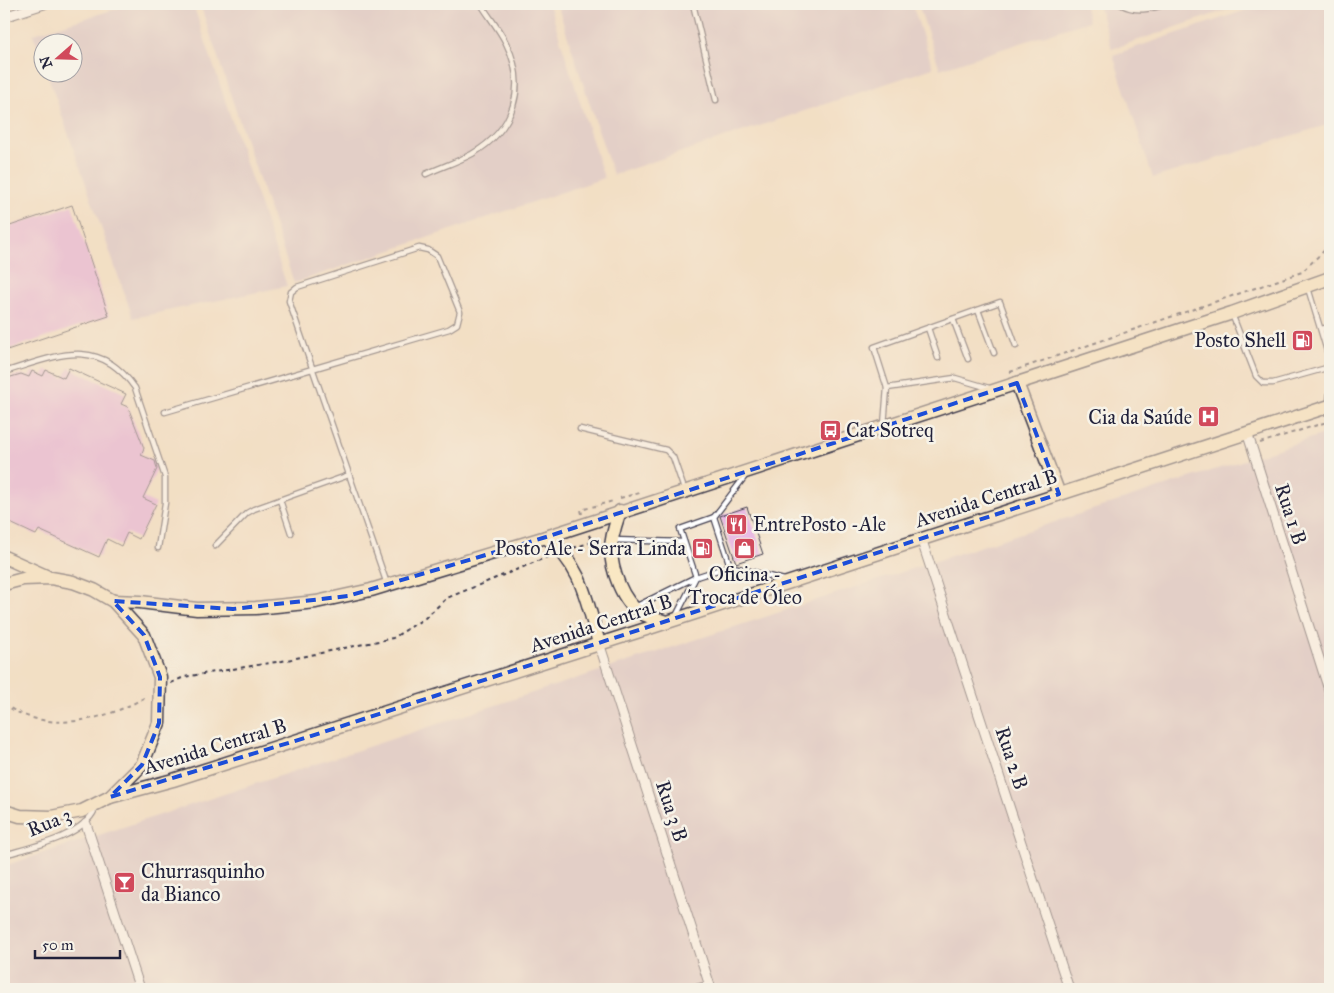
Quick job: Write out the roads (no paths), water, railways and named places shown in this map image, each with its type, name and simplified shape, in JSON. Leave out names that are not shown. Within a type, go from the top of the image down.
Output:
[{"type":"main road","points":[[1307,284],[1330,268]]},
{"type":"main road","name":"Avenida Central B","points":[[113,601],[140,602],[197,609],[256,608],[324,601],[387,585],[546,537],[620,511],[884,427],[1232,313],[1307,284],[1330,278]]},
{"type":"main road","points":[[1017,383],[1059,494]]},
{"type":"main road","name":"Avenida Central B","points":[[4,811],[20,816],[51,818],[82,811],[110,797],[209,769],[1329,406]]},
{"type":"main road","points":[[620,511],[612,540],[613,564],[622,589],[634,607],[641,613],[670,621]]},
{"type":"main road","points":[[546,537],[563,551],[574,567],[599,643]]},
{"type":"main road","points":[[4,556],[51,578]]},
{"type":"main road","name":"Avenida Central B","points":[[4,584],[24,579],[51,578],[73,582],[94,590],[113,601],[144,635],[160,677],[159,723],[142,765],[110,797]]},
{"type":"street","points":[[4,17],[44,4]]},
{"type":"street","name":"Rua 1 B","points":[[1247,432],[1330,693]]},
{"type":"street","name":"Rua 2 B","points":[[921,538],[1069,989]]},
{"type":"street","name":"Rua 3 B","points":[[599,643],[711,986]]},
{"type":"street","points":[[86,824],[140,989]]},
{"type":"lane","points":[[426,174],[472,154],[500,132],[514,107],[517,77],[506,43],[481,4]]},
{"type":"lane","points":[[694,4],[716,100]]},
{"type":"lane","points":[[1120,4],[1131,10],[1150,10],[1167,4]]},
{"type":"lane","points":[[165,412],[312,368],[449,329],[457,324],[460,312],[437,256],[428,250],[419,248],[297,286],[291,292],[289,301],[312,368],[387,585]]},
{"type":"lane","points":[[1307,284],[1330,361]]},
{"type":"lane","points":[[884,427],[887,388],[874,347],[1000,302],[1016,346]]},
{"type":"lane","points":[[978,310],[994,353]]},
{"type":"lane","points":[[1232,313],[1256,376],[1263,383],[1273,383],[1330,367]]},
{"type":"lane","points":[[953,319],[968,359]]},
{"type":"lane","points":[[1321,329],[1330,326]]},
{"type":"lane","points":[[928,328],[938,358]]},
{"type":"lane","points":[[4,372],[62,354],[80,353],[95,357],[114,367],[129,380],[135,388],[165,477],[165,503],[158,548]]},
{"type":"lane","points":[[887,388],[955,378],[996,390]]},
{"type":"lane","points":[[1329,406],[1330,385]]},
{"type":"lane","points":[[580,429],[666,450],[673,456],[685,491]]},
{"type":"lane","points":[[670,621],[696,577],[680,529],[714,517],[751,470]]},
{"type":"lane","points":[[215,546],[247,513],[349,475]]},
{"type":"lane","points":[[280,500],[291,533]]},
{"type":"lane","points":[[714,517],[730,566]]},
{"type":"lane","points":[[612,540],[684,542]]},
{"type":"lane","points":[[634,607],[696,577],[730,566],[790,582]]},
{"type":"lane","name":"Rua 3","points":[[4,855],[79,829],[86,824],[96,805]]},
{"type":"lane","points":[[689,989],[711,986]]},
{"type":"place","name":"Posto Shell","points":[[1302,340]]},
{"type":"place","name":"Cia da Saúde","points":[[1208,417]]},
{"type":"place","name":"Cat Sotreq","points":[[830,430]]},
{"type":"place","name":"EntrePosto -Ale","points":[[737,524]]},
{"type":"place","name":"Posto Ale - Serra Linda","points":[[702,548]]},
{"type":"place","name":"Oficina - Troca de Óleo","points":[[745,548]]},
{"type":"place","name":"Churrasquinho da Bianco","points":[[125,883]]}]
